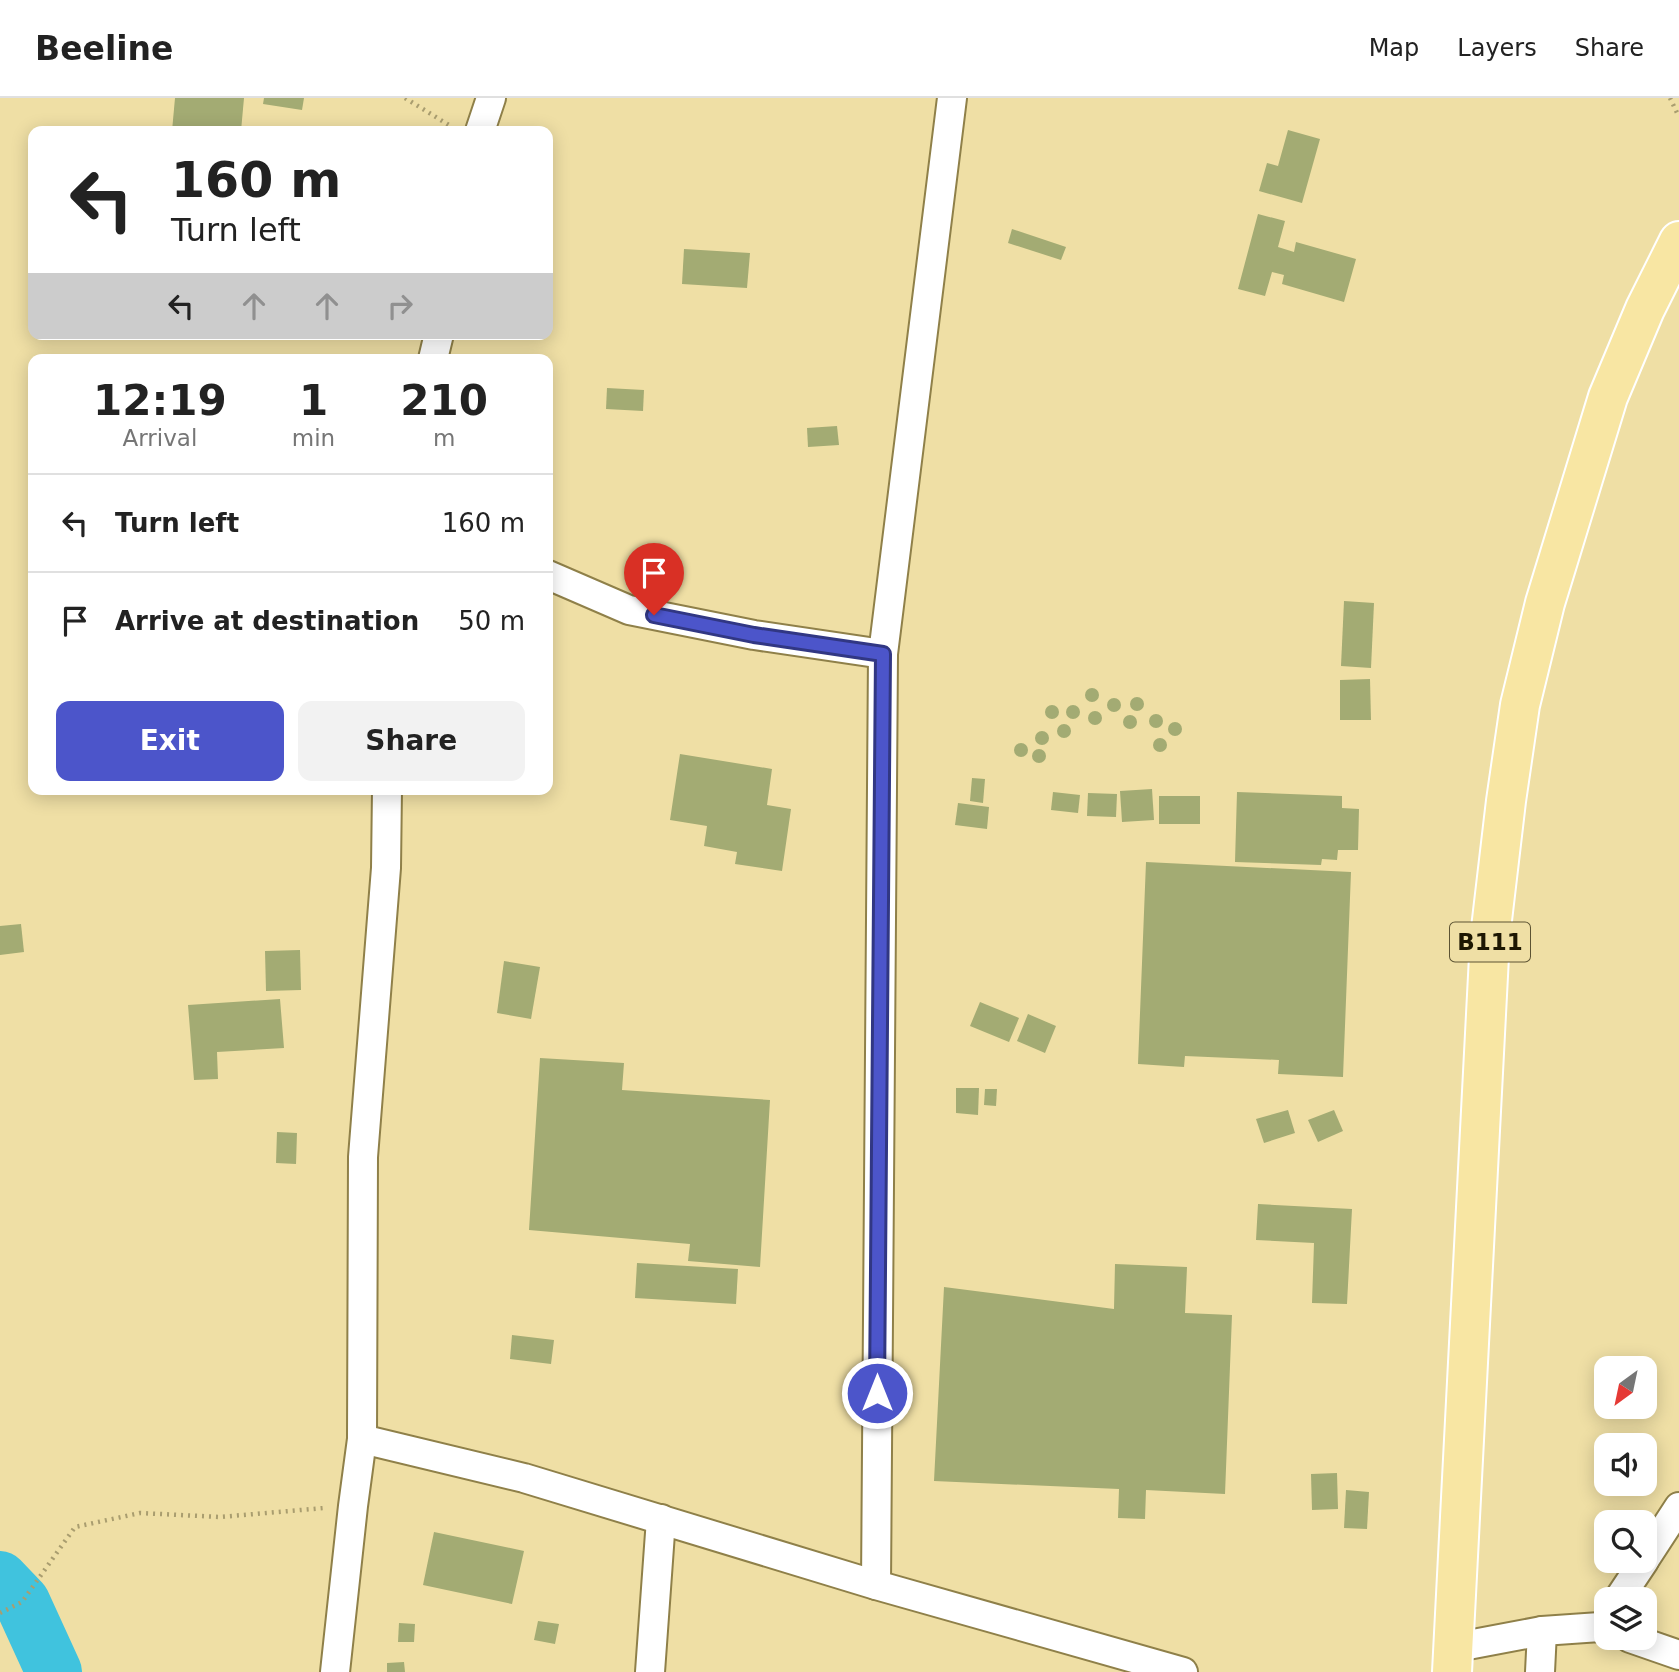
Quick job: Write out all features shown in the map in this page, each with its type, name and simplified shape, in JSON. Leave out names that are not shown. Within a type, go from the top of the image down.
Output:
[{"type":"main road","name":"B111","points":[[1452,1660],[1490,937],[1520,705],[1545,603],[1608,397],[1679,241]]},
{"type":"street","points":[[482,126],[491,98]]},
{"type":"street","points":[[876,1585],[883,654],[952,98]]},
{"type":"street","points":[[553,577],[629,610],[754,635],[883,654]]},
{"type":"street","points":[[335,1672],[362,1439],[363,1157],[386,868],[387,795]]},
{"type":"street","points":[[362,1439],[524,1478],[876,1585],[1183,1672]]},
{"type":"street","points":[[1657,1540],[1679,1507]]},
{"type":"street","points":[[650,1672],[661,1519]]},
{"type":"street","points":[[1452,1660],[1542,1631],[1594,1626]]},
{"type":"street","points":[[1540,1672],[1542,1631]]},
{"type":"street","points":[[1657,1647],[1679,1655]]},
{"type":"path","points":[[405,98],[451,126]]},
{"type":"path","points":[[1670,98],[1679,117]]},
{"type":"path","points":[[0,1613],[22,1602],[75,1527],[140,1513],[220,1517],[353,1506]]},
{"type":"building","points":[[175,98],[244,98],[241,126],[172,126]]},
{"type":"building","points":[[264,98],[304,98],[302,110],[263,104]]},
{"type":"building","points":[[1288,130],[1320,139],[1302,203],[1259,191],[1267,163],[1278,166]]},
{"type":"building","points":[[1258,214],[1285,221],[1278,247],[1294,252],[1296,242],[1356,259],[1344,302],[1282,284],[1284,275],[1272,272],[1265,296],[1238,289]]},
{"type":"building","points":[[1012,229],[1066,247],[1061,260],[1008,243]]},
{"type":"building","points":[[684,249],[750,253],[747,288],[682,284]]},
{"type":"building","points":[[607,388],[644,390],[643,411],[606,409]]},
{"type":"building","points":[[837,426],[839,445],[808,447],[807,428]]},
{"type":"building","points":[[1344,601],[1374,603],[1371,668],[1341,666]]},
{"type":"building","points":[[1370,679],[1371,720],[1340,720],[1340,680]]},
{"type":"building","points":[[1092,688],[1097,690],[1097,700],[1092,702],[1087,700],[1085,695],[1087,690]]},
{"type":"building","points":[[1137,697],[1142,699],[1142,709],[1137,711],[1132,709],[1130,704],[1132,699]]},
{"type":"building","points":[[1114,698],[1119,700],[1119,710],[1114,712],[1109,710],[1107,705],[1109,700]]},
{"type":"building","points":[[1052,705],[1057,707],[1057,717],[1052,719],[1047,717],[1045,712],[1047,707]]},
{"type":"building","points":[[1073,705],[1078,707],[1078,717],[1073,719],[1068,717],[1066,712],[1068,707]]},
{"type":"building","points":[[1095,711],[1100,713],[1100,723],[1095,725],[1090,723],[1088,718],[1090,713]]},
{"type":"building","points":[[1156,714],[1161,716],[1161,726],[1156,728],[1151,726],[1149,721],[1151,716]]},
{"type":"building","points":[[1130,715],[1135,717],[1135,727],[1130,729],[1125,727],[1123,722],[1125,717]]},
{"type":"building","points":[[1175,722],[1180,724],[1180,734],[1175,736],[1170,734],[1168,729],[1170,724]]},
{"type":"building","points":[[1064,724],[1069,726],[1069,736],[1064,738],[1059,736],[1057,731],[1059,726]]},
{"type":"building","points":[[1042,731],[1047,733],[1047,743],[1042,745],[1037,743],[1035,738],[1037,733]]},
{"type":"building","points":[[1160,738],[1165,740],[1165,750],[1160,752],[1155,750],[1153,745],[1155,740]]},
{"type":"building","points":[[1021,743],[1026,745],[1026,755],[1021,757],[1016,755],[1014,750],[1016,745]]},
{"type":"building","points":[[1039,749],[1044,751],[1044,761],[1039,763],[1034,761],[1032,756],[1034,751]]},
{"type":"building","points":[[680,754],[772,769],[767,805],[791,809],[782,871],[735,864],[737,852],[704,846],[707,826],[670,820]]},
{"type":"building","points":[[972,778],[985,779],[983,803],[970,801]]},
{"type":"building","points":[[1152,789],[1154,820],[1122,822],[1120,791]]},
{"type":"building","points":[[1053,792],[1080,795],[1078,813],[1051,810]]},
{"type":"building","points":[[1237,792],[1342,796],[1342,808],[1359,809],[1358,850],[1338,850],[1337,860],[1322,859],[1321,865],[1235,862]]},
{"type":"building","points":[[1088,793],[1117,794],[1116,817],[1087,816]]},
{"type":"building","points":[[1159,796],[1200,796],[1200,824],[1159,824]]},
{"type":"building","points":[[958,803],[989,807],[987,829],[955,825]]},
{"type":"building","points":[[1146,862],[1351,872],[1343,1077],[1278,1074],[1279,1060],[1185,1056],[1184,1067],[1138,1064]]},
{"type":"building","points":[[21,924],[24,952],[0,955],[0,926]]},
{"type":"building","points":[[300,950],[301,990],[266,991],[265,951]]},
{"type":"building","points":[[504,961],[540,967],[531,1019],[497,1013]]},
{"type":"building","points":[[280,999],[284,1048],[217,1052],[218,1079],[194,1080],[188,1005]]},
{"type":"building","points":[[980,1002],[1019,1018],[1009,1042],[970,1026]]},
{"type":"building","points":[[1028,1014],[1056,1026],[1045,1053],[1017,1041]]},
{"type":"building","points":[[540,1058],[624,1063],[622,1090],[770,1100],[760,1267],[688,1261],[690,1244],[529,1230]]},
{"type":"building","points":[[956,1088],[979,1088],[978,1115],[956,1113]]},
{"type":"building","points":[[985,1089],[997,1089],[996,1106],[984,1105]]},
{"type":"building","points":[[1288,1110],[1295,1133],[1264,1143],[1256,1119]]},
{"type":"building","points":[[1334,1110],[1343,1131],[1318,1142],[1308,1120]]},
{"type":"building","points":[[277,1132],[297,1133],[296,1164],[276,1163]]},
{"type":"building","points":[[1258,1204],[1352,1209],[1347,1304],[1312,1303],[1314,1243],[1256,1240]]},
{"type":"building","points":[[637,1263],[738,1269],[736,1304],[635,1298]]},
{"type":"building","points":[[1115,1264],[1187,1267],[1185,1313],[1232,1315],[1225,1494],[1146,1490],[1145,1519],[1118,1518],[1119,1489],[934,1481],[944,1287],[1114,1309]]},
{"type":"building","points":[[512,1335],[554,1340],[551,1364],[510,1359]]},
{"type":"building","points":[[1337,1473],[1338,1509],[1312,1510],[1311,1474]]},
{"type":"building","points":[[1346,1490],[1369,1492],[1367,1529],[1344,1528]]},
{"type":"building","points":[[434,1532],[524,1551],[512,1604],[423,1585]]},
{"type":"building","points":[[538,1621],[559,1624],[555,1644],[534,1640]]},
{"type":"building","points":[[399,1623],[415,1624],[414,1642],[398,1642]]},
{"type":"building","points":[[404,1662],[405,1672],[387,1672],[387,1663]]},
{"type":"waterway","points":[[0,1579],[22,1602],[54,1672]]},
{"type":"route","points":[[654,615],[754,635],[883,654],[877,1393]]}]
